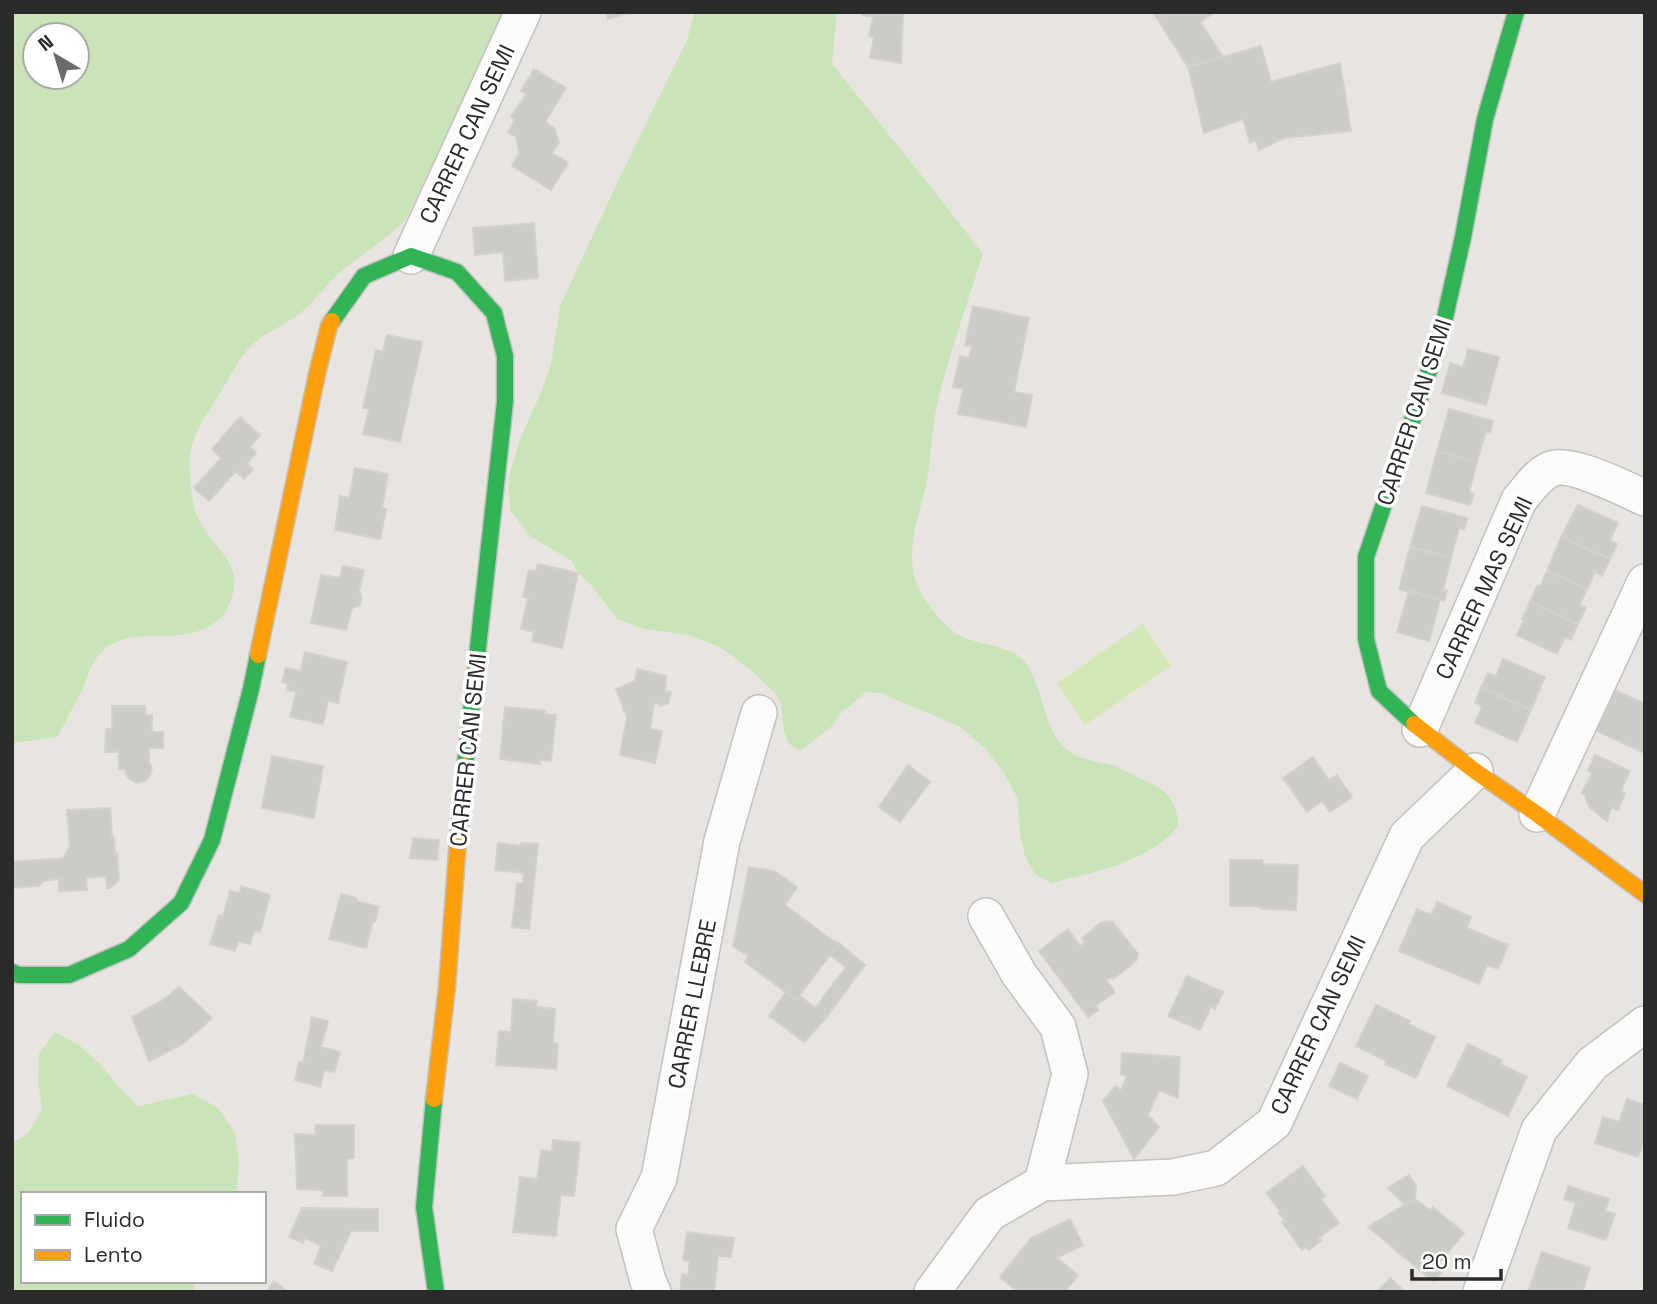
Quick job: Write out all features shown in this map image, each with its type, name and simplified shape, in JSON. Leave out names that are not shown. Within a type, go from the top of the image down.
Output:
[{"type":"street","name":"CARRER CAN SEMI","points":[[436,1292],[424,1206],[447,987],[460,814],[505,402],[505,356],[494,313],[457,272],[411,256],[523,12]]},
{"type":"street","name":"CARRER CAN SEMI","points":[[1516,12],[1485,120],[1464,237],[1441,335],[1366,557],[1366,639],[1378,691],[1420,729],[1475,771],[1645,894]]},
{"type":"street","points":[[12,972],[19,975],[69,975],[129,949],[181,904],[212,840],[251,689],[329,326],[364,276],[411,256]]},
{"type":"street","name":"CARRER MAS SEMI","points":[[1420,729],[1519,500],[1542,474],[1553,468],[1588,473],[1645,498]]},
{"type":"street","points":[[1537,814],[1645,582]]},
{"type":"street","name":"CARRER LLEBRE","points":[[653,1292],[634,1228],[659,1178],[722,841],[760,713]]},
{"type":"street","name":"CARRER CAN SEMI","points":[[1042,1183],[1173,1177],[1216,1168],[1274,1123],[1407,836],[1475,771]]},
{"type":"street","points":[[932,1292],[989,1214],[1042,1183],[1070,1074],[1058,1027],[1019,974],[986,916]]},
{"type":"street","points":[[1481,1292],[1539,1130],[1592,1064],[1645,1024]]},
{"type":"green space","points":[[12,12],[504,12],[406,219],[339,274],[298,315],[251,346],[202,421],[190,456],[192,494],[196,513],[232,569],[233,594],[225,613],[215,622],[185,635],[130,638],[105,649],[94,663],[57,737],[12,743]]},
{"type":"green space","points":[[695,12],[837,12],[832,64],[983,254],[936,407],[928,475],[915,528],[913,571],[924,598],[951,629],[968,639],[1012,652],[1024,661],[1032,673],[1050,725],[1065,747],[1082,758],[1116,766],[1161,789],[1171,799],[1179,825],[1154,848],[1138,857],[1103,870],[1051,883],[1035,874],[1025,856],[1020,835],[1018,799],[1003,771],[984,747],[959,726],[880,693],[866,692],[840,714],[831,727],[800,751],[789,744],[784,731],[781,703],[774,692],[753,672],[717,646],[688,635],[645,629],[617,619],[591,585],[578,573],[572,561],[530,536],[510,510],[508,480],[521,437],[551,365],[560,306],[687,40]]},
{"type":"green space","points":[[1143,624],[1171,666],[1085,725],[1057,683]]},
{"type":"green space","points":[[55,1032],[79,1045],[138,1106],[193,1094],[218,1108],[235,1133],[239,1165],[236,1192],[21,1192],[21,1283],[195,1283],[193,1292],[12,1292],[12,1143],[28,1134],[42,1109],[38,1082],[39,1054]]},
{"type":"building","points":[[606,12],[630,12],[608,19]]},
{"type":"building","points":[[863,12],[903,12],[901,63],[870,58],[874,38],[869,36],[873,17],[862,15]]},
{"type":"building","points":[[1153,12],[1215,12],[1200,22],[1223,57],[1188,67]]},
{"type":"building","points":[[1261,46],[1271,82],[1340,63],[1351,131],[1284,138],[1259,150],[1256,141],[1250,143],[1243,119],[1204,133],[1188,67]]},
{"type":"building","points":[[534,69],[566,88],[545,122],[555,129],[559,143],[552,153],[568,163],[551,190],[512,166],[519,153],[516,137],[508,132],[515,120],[511,117],[526,94],[521,91]]},
{"type":"building","points":[[534,223],[538,278],[505,281],[503,252],[475,255],[473,228]]},
{"type":"building","points":[[973,306],[1029,318],[1014,392],[1032,395],[1026,427],[958,414],[963,389],[953,387],[960,356],[969,358],[972,346],[965,345]]},
{"type":"building","points":[[387,335],[422,342],[400,442],[363,434],[369,409],[363,408],[376,350],[383,352]]},
{"type":"building","points":[[1468,349],[1499,357],[1486,405],[1442,393],[1450,363],[1463,367]]},
{"type":"building","points":[[1449,409],[1493,421],[1490,433],[1486,431],[1477,462],[1437,451]]},
{"type":"building","points":[[240,417],[260,435],[250,447],[256,453],[247,464],[253,469],[244,479],[236,471],[209,501],[194,488],[221,458],[212,449]]},
{"type":"building","points":[[1437,451],[1477,462],[1469,492],[1474,494],[1470,505],[1426,493]]},
{"type":"building","points":[[355,468],[388,474],[382,508],[386,509],[380,539],[335,530],[340,496],[349,498]]},
{"type":"building","points":[[1578,505],[1618,523],[1610,541],[1617,544],[1610,559],[1561,537]]},
{"type":"building","points":[[1422,506],[1467,518],[1464,529],[1459,528],[1451,558],[1410,547]]},
{"type":"building","points":[[1561,537],[1610,559],[1602,576],[1595,572],[1587,589],[1547,571]]},
{"type":"building","points":[[1410,547],[1451,558],[1443,590],[1447,591],[1444,601],[1399,589]]},
{"type":"building","points":[[538,564],[578,573],[562,648],[532,641],[534,632],[521,629],[528,598],[523,597],[529,570],[536,571]]},
{"type":"building","points":[[343,566],[364,570],[359,592],[362,598],[360,605],[352,608],[346,630],[311,623],[321,575],[340,578]]},
{"type":"building","points":[[1547,571],[1587,589],[1580,605],[1586,608],[1578,624],[1530,602]]},
{"type":"building","points":[[1409,591],[1440,600],[1429,641],[1397,632]]},
{"type":"building","points":[[1530,602],[1578,624],[1571,640],[1565,637],[1557,654],[1517,635]]},
{"type":"building","points":[[305,652],[347,662],[338,703],[328,701],[323,724],[290,717],[296,692],[287,690],[288,683],[282,682],[286,668],[301,671]]},
{"type":"building","points":[[1503,659],[1545,677],[1531,710],[1481,688],[1488,673],[1496,676]]},
{"type":"building","points":[[637,669],[666,676],[665,691],[671,692],[668,703],[660,706],[654,703],[650,729],[662,731],[655,763],[620,755],[627,718],[616,689],[635,681]]},
{"type":"building","points":[[1481,688],[1531,710],[1517,742],[1475,723],[1482,707],[1475,703]]},
{"type":"building","points":[[1615,690],[1645,704],[1645,746],[1642,752],[1593,729],[1602,712],[1605,713]]},
{"type":"building","points":[[112,706],[145,706],[146,715],[152,715],[152,732],[163,732],[163,748],[149,748],[152,768],[145,781],[138,783],[131,780],[125,769],[119,769],[119,752],[105,752],[106,729],[112,729]]},
{"type":"building","points":[[505,707],[545,711],[545,714],[556,715],[551,761],[540,760],[540,764],[500,759]]},
{"type":"building","points":[[1595,755],[1630,771],[1620,792],[1625,793],[1618,810],[1612,807],[1607,821],[1589,807],[1582,793],[1592,773],[1588,771]]},
{"type":"building","points":[[272,756],[323,766],[314,818],[262,808]]},
{"type":"building","points":[[1313,757],[1329,780],[1337,775],[1352,797],[1330,812],[1322,801],[1307,812],[1283,778]]},
{"type":"building","points":[[908,765],[930,782],[900,822],[879,807]]},
{"type":"building","points":[[110,808],[119,880],[110,888],[107,888],[106,876],[86,878],[87,890],[59,891],[59,879],[43,881],[39,886],[12,888],[12,862],[63,858],[70,846],[67,810]]},
{"type":"building","points":[[413,838],[439,840],[437,860],[410,858]]},
{"type":"building","points":[[498,843],[521,846],[521,843],[538,844],[529,929],[512,927],[517,883],[523,883],[524,873],[495,870]]},
{"type":"building","points":[[1230,860],[1262,860],[1263,864],[1298,865],[1296,910],[1230,906]]},
{"type":"building","points":[[749,867],[774,871],[797,887],[785,905],[839,943],[796,1000],[745,962],[748,956],[733,946]]},
{"type":"building","points":[[241,886],[270,895],[260,932],[254,931],[250,944],[238,941],[235,951],[210,944],[219,915],[223,916],[230,891],[240,893]]},
{"type":"building","points":[[341,894],[379,907],[366,948],[329,939]]},
{"type":"building","points":[[1437,902],[1471,917],[1467,928],[1508,945],[1498,969],[1487,965],[1479,984],[1399,951],[1417,909],[1431,915]]},
{"type":"building","points":[[1112,921],[1138,954],[1136,961],[1113,979],[1111,977],[1106,980],[1115,992],[1095,1006],[1098,1010],[1088,1017],[1039,951],[1068,929],[1080,946],[1085,942],[1082,938],[1102,922]]},
{"type":"building","points":[[839,943],[865,965],[825,1019],[804,1042],[769,1016],[786,992],[796,1000],[799,995],[815,1008],[846,967],[830,955]]},
{"type":"building","points":[[1187,976],[1223,992],[1215,1009],[1211,1007],[1200,1030],[1168,1016]]},
{"type":"building","points":[[179,987],[212,1018],[183,1044],[149,1061],[132,1017],[160,1002]]},
{"type":"building","points":[[513,999],[537,1001],[536,1007],[555,1009],[553,1043],[558,1043],[556,1069],[496,1065],[499,1031],[511,1032]]},
{"type":"building","points":[[1376,1005],[1410,1021],[1408,1024],[1435,1037],[1416,1078],[1385,1064],[1387,1061],[1356,1046]]},
{"type":"building","points":[[312,1017],[328,1021],[321,1047],[340,1052],[334,1072],[324,1070],[320,1087],[295,1080],[299,1062],[303,1063]]},
{"type":"building","points":[[1468,1044],[1502,1060],[1500,1064],[1527,1077],[1508,1116],[1447,1086]]},
{"type":"building","points":[[1122,1053],[1180,1057],[1178,1098],[1159,1090],[1148,1115],[1159,1127],[1134,1159],[1103,1101],[1116,1086],[1121,1090],[1127,1076],[1121,1074]]},
{"type":"building","points":[[1340,1063],[1368,1076],[1357,1099],[1329,1086]]},
{"type":"building","points":[[1627,1099],[1645,1105],[1645,1138],[1638,1157],[1595,1143],[1603,1117],[1619,1122]]},
{"type":"building","points":[[316,1125],[354,1125],[354,1158],[347,1159],[347,1196],[323,1196],[323,1190],[297,1189],[295,1134],[315,1135]]},
{"type":"building","points":[[553,1140],[580,1143],[574,1196],[561,1195],[556,1236],[513,1232],[520,1177],[537,1179],[541,1150],[552,1151]]},
{"type":"building","points":[[1303,1166],[1325,1196],[1321,1199],[1339,1223],[1318,1238],[1321,1241],[1309,1250],[1306,1247],[1302,1250],[1282,1222],[1285,1221],[1280,1211],[1266,1193]]},
{"type":"building","points":[[1409,1175],[1416,1186],[1415,1199],[1405,1205],[1388,1188]]},
{"type":"building","points":[[1568,1186],[1609,1199],[1605,1211],[1615,1214],[1606,1240],[1568,1228],[1576,1203],[1564,1199]]},
{"type":"building","points":[[1415,1199],[1430,1210],[1433,1207],[1464,1233],[1438,1264],[1444,1269],[1434,1282],[1368,1227]]},
{"type":"building","points":[[302,1208],[378,1209],[378,1231],[351,1231],[332,1271],[314,1264],[321,1246],[305,1238],[303,1243],[289,1237]]},
{"type":"building","points":[[1070,1219],[1083,1245],[1057,1258],[1078,1275],[1065,1292],[1018,1292],[1000,1277],[1031,1238]]},
{"type":"building","points":[[687,1232],[734,1238],[731,1257],[718,1256],[714,1292],[680,1292],[682,1274],[688,1275],[690,1261],[683,1260]]},
{"type":"building","points":[[1542,1252],[1590,1268],[1582,1292],[1528,1292]]},
{"type":"building","points":[[1390,1278],[1405,1292],[1377,1292]]},
{"type":"building","points":[[274,1281],[288,1292],[266,1292]]},
{"type":"traffic: fast","points":[[1414,724],[1379,691],[1366,639],[1366,557],[1441,335],[1485,119],[1516,12]]},
{"type":"traffic: fast","points":[[332,321],[364,276],[411,256],[457,272],[494,313],[505,356],[505,402],[465,766]]},
{"type":"traffic: fast","points":[[12,972],[19,975],[69,975],[129,949],[181,903],[212,840],[258,655]]},
{"type":"traffic: fast","points":[[434,1099],[424,1207],[436,1292]]},
{"type":"traffic: slow","points":[[258,655],[317,374],[332,321]]},
{"type":"traffic: slow","points":[[1414,724],[1645,894]]},
{"type":"traffic: slow","points":[[434,1099],[447,987],[465,766]]}]
